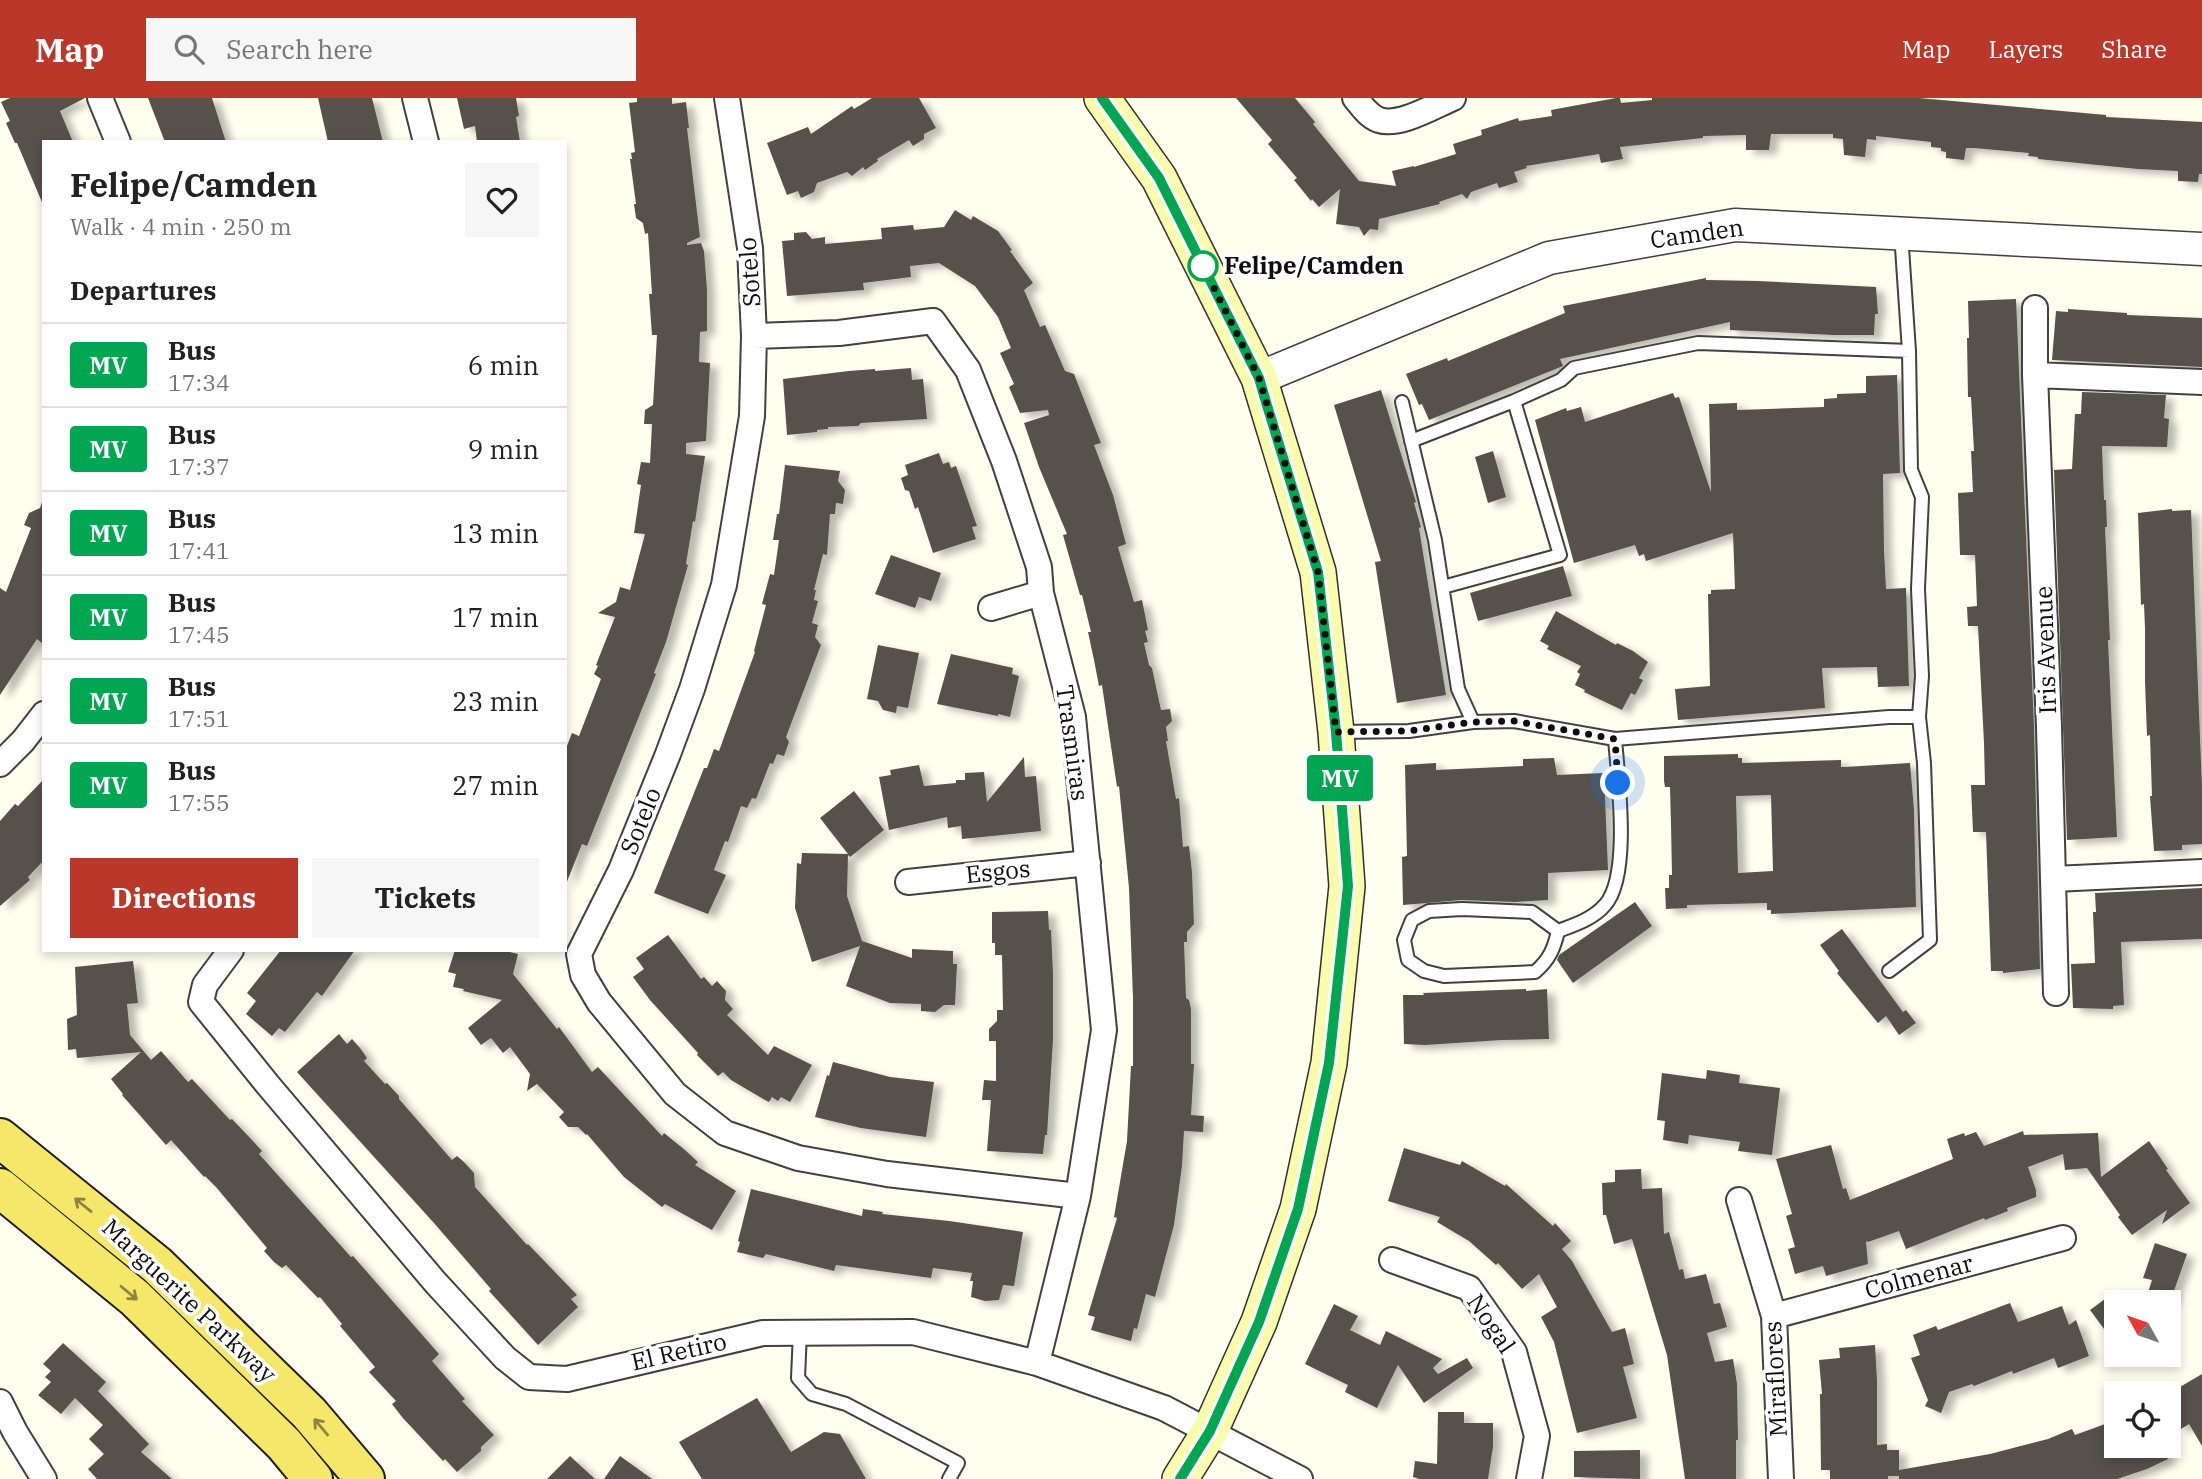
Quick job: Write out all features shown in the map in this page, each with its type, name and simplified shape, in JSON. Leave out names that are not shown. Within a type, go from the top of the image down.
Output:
[{"type":"main road","points":[[1102,98],[1159,178],[1259,378],[1318,572],[1336,732],[1348,886],[1329,1063],[1298,1209],[1259,1322],[1210,1431],[1180,1479]]},
{"type":"main road","name":"Marguerite Parkway","points":[[0,1138],[157,1265],[309,1413],[365,1479]]},
{"type":"main road","name":"Marguerite Parkway","points":[[0,1188],[135,1298],[284,1444],[313,1479]]},
{"type":"street","points":[[100,98],[117,140]]},
{"type":"street","points":[[415,98],[426,140]]},
{"type":"street","name":"Sotelo","points":[[727,98],[750,248],[754,337],[752,416],[724,585],[668,754],[621,870],[579,954],[583,975],[598,1002],[674,1094],[725,1133],[798,1158],[887,1174],[1078,1196]]},
{"type":"street","points":[[1355,98],[1367,113],[1380,121],[1401,120],[1452,98]]},
{"type":"street","name":"Camden","points":[[1259,378],[1549,258],[1735,225],[2202,249]]},
{"type":"street","name":"Iris Avenue","points":[[2035,308],[2056,993]]},
{"type":"street","name":"Trasmiras","points":[[754,337],[839,333],[933,321],[968,370],[1004,461],[1039,567],[1041,593],[1073,717],[1104,1030],[1078,1196],[1037,1363]]},
{"type":"street","points":[[2035,375],[2202,382]]},
{"type":"street","points":[[991,608],[1041,593]]},
{"type":"street","points":[[0,764],[42,717]]},
{"type":"street","name":"Esgos","points":[[908,882],[1088,863]]},
{"type":"street","points":[[2054,880],[2202,872]]},
{"type":"street","name":"El Retiro","points":[[230,952],[205,985],[201,1002],[435,1282],[505,1357],[529,1377],[567,1379],[763,1333],[914,1332],[1037,1363],[1164,1408],[1300,1479]]},
{"type":"street","name":"Miraflores","points":[[1739,1200],[1774,1317],[1781,1479]]},
{"type":"street","name":"Colmenar","points":[[1774,1317],[2063,1238]]},
{"type":"street","name":"Nogal","points":[[1392,1260],[1469,1288],[1514,1352],[1536,1436],[1530,1479]]},
{"type":"street","points":[[0,1402],[44,1479]]},
{"type":"lane","points":[[1889,971],[1930,940],[1924,763],[1919,717],[1922,676],[1919,589],[1922,497],[1911,470],[1909,351],[1901,233]]},
{"type":"lane","points":[[1411,441],[1561,380],[1574,368],[1699,343],[1909,351]]},
{"type":"lane","points":[[1443,587],[1560,555],[1514,401]]},
{"type":"lane","points":[[1402,402],[1435,540],[1458,689],[1473,722]]},
{"type":"lane","points":[[1336,732],[1409,731],[1473,722],[1514,721],[1615,739],[1889,716],[1919,717]]},
{"type":"lane","points":[[1558,931],[1594,914],[1606,905],[1615,888],[1620,851],[1615,739]]},
{"type":"lane","points":[[1462,909],[1532,912],[1558,931],[1548,960],[1535,972],[1494,975],[1444,976],[1424,971],[1408,960],[1404,940],[1412,920],[1429,911],[1462,909]]},
{"type":"lane","points":[[800,1332],[798,1378],[812,1394],[846,1404],[958,1463],[949,1479]]},
{"type":"building","points":[[10,98],[85,98],[60,111],[72,140],[42,140],[42,202],[6,123],[10,121],[1,102]]},
{"type":"building","points":[[148,98],[212,98],[225,140],[164,140]]},
{"type":"building","points":[[318,98],[372,98],[382,140],[328,140]]},
{"type":"building","points":[[457,98],[516,98],[520,140],[477,140],[475,126],[464,129]]},
{"type":"building","points":[[637,98],[672,98],[672,104],[686,102],[700,237],[687,245],[701,243],[704,251],[707,331],[700,332],[699,362],[710,363],[706,441],[686,443],[686,454],[705,456],[686,564],[688,565],[666,642],[654,673],[656,674],[587,846],[582,844],[567,882],[567,746],[572,733],[579,736],[601,679],[594,674],[598,666],[596,665],[615,617],[598,613],[616,602],[620,587],[630,590],[645,534],[634,533],[641,485],[637,484],[641,462],[650,463],[652,424],[644,424],[645,410],[653,405],[657,335],[652,335],[648,233],[645,234],[643,223],[636,218],[630,159],[631,153],[635,152],[629,103],[637,102]]},
{"type":"building","points":[[872,98],[919,98],[936,128],[924,134],[924,139],[913,146],[909,140],[852,176],[847,172],[817,183],[814,192],[801,198],[798,191],[787,195],[767,143],[808,127],[811,134],[852,106],[854,109]]},
{"type":"building","points":[[1236,98],[1295,98],[1359,181],[1396,186],[1392,171],[1456,154],[1453,144],[1482,135],[1481,130],[1518,118],[1519,121],[1552,116],[1551,110],[1616,98],[1620,98],[1621,103],[1652,98],[1919,98],[2106,117],[2202,122],[2202,174],[2199,174],[2198,182],[2178,181],[2178,171],[2038,159],[2028,156],[2029,153],[1974,148],[1966,148],[1964,160],[1946,158],[1946,152],[1941,151],[1941,148],[1931,147],[1931,142],[1876,136],[1876,140],[1867,139],[1865,157],[1844,155],[1843,139],[1833,138],[1833,134],[1771,134],[1769,150],[1746,150],[1746,135],[1703,136],[1620,147],[1623,159],[1601,163],[1599,154],[1526,166],[1527,168],[1514,172],[1518,182],[1499,188],[1497,183],[1471,192],[1467,199],[1462,194],[1439,202],[1440,204],[1379,219],[1378,230],[1370,229],[1364,236],[1359,227],[1336,224],[1340,189],[1319,207],[1312,199],[1311,201],[1294,180],[1297,178],[1268,144],[1272,140]]},
{"type":"building","points":[[955,210],[971,220],[973,216],[998,231],[1012,250],[1010,251],[1033,283],[1024,290],[1040,327],[1045,325],[1065,371],[1074,374],[1101,443],[1094,445],[1113,495],[1126,544],[1118,547],[1134,602],[1142,600],[1148,630],[1145,631],[1148,642],[1144,643],[1161,710],[1170,709],[1172,721],[1166,727],[1166,741],[1176,799],[1179,798],[1183,847],[1189,846],[1192,872],[1194,924],[1187,932],[1187,942],[1184,942],[1186,998],[1191,1009],[1191,1064],[1194,1064],[1191,1115],[1204,1116],[1203,1132],[1184,1131],[1174,1225],[1155,1297],[1146,1294],[1131,1341],[1091,1330],[1095,1317],[1088,1315],[1117,1218],[1114,1217],[1127,1141],[1133,1066],[1129,888],[1119,786],[1117,787],[1102,685],[1099,686],[1088,632],[1091,632],[1063,535],[1067,534],[1024,423],[1049,415],[1048,410],[1020,413],[1009,387],[1014,384],[1000,353],[1011,348],[998,317],[975,286],[939,263],[910,266],[911,277],[863,283],[864,290],[787,296],[782,241],[794,240],[794,233],[806,232],[812,239],[825,237],[825,244],[882,239],[881,228],[913,225],[914,230],[944,227]]},
{"type":"building","points":[[1706,278],[1876,287],[1878,314],[1875,314],[1874,335],[1730,330],[1730,322],[1560,359],[1563,366],[1429,420],[1422,404],[1419,405],[1406,374],[1447,358],[1448,361],[1565,313],[1563,306]]},
{"type":"building","points":[[2016,299],[2034,727],[2040,969],[2003,973],[1991,971],[1986,832],[1973,832],[1971,785],[1985,785],[1984,743],[1978,626],[1968,626],[1967,607],[1977,606],[1975,555],[1960,555],[1958,493],[1973,492],[1971,451],[1974,451],[1971,397],[1968,397],[1968,301]]},
{"type":"building","points":[[2068,309],[2202,318],[2202,367],[2052,360],[2056,311],[2068,312]]},
{"type":"building","points":[[911,368],[912,380],[923,379],[927,419],[861,423],[858,426],[828,427],[817,432],[787,435],[783,379],[849,371]]},
{"type":"building","points":[[1897,375],[1900,473],[1883,474],[1884,550],[1886,589],[1906,588],[1909,686],[1878,687],[1877,667],[1822,668],[1825,708],[1678,720],[1675,689],[1710,686],[1708,594],[1711,594],[1711,590],[1735,589],[1733,533],[1646,561],[1644,554],[1639,556],[1635,545],[1574,563],[1535,420],[1566,408],[1567,411],[1581,407],[1585,422],[1673,393],[1675,398],[1679,397],[1711,492],[1709,404],[1737,403],[1737,410],[1824,407],[1824,399],[1837,398],[1837,394],[1866,393],[1866,376]]},
{"type":"building","points":[[1381,390],[1416,502],[1414,503],[1421,527],[1419,528],[1446,695],[1397,703],[1375,562],[1381,561],[1334,405]]},
{"type":"building","points":[[2082,392],[2166,395],[2164,418],[2169,419],[2167,447],[2102,446],[2117,837],[2067,840],[2054,470],[2072,469],[2075,414],[2081,414]]},
{"type":"building","points":[[1493,451],[1506,497],[1488,503],[1475,457]]},
{"type":"building","points":[[939,453],[943,464],[949,462],[951,468],[956,466],[977,526],[972,527],[976,539],[933,553],[918,507],[915,509],[901,478],[908,475],[905,465]]},
{"type":"building","points":[[785,465],[840,471],[838,481],[845,490],[843,504],[836,503],[835,514],[830,514],[827,555],[823,554],[814,590],[814,600],[818,601],[812,623],[818,625],[815,637],[821,645],[786,737],[789,742],[784,756],[777,754],[773,764],[770,763],[756,799],[752,798],[747,808],[741,806],[728,842],[725,841],[714,870],[726,875],[708,914],[654,893],[704,768],[707,768],[714,749],[719,751],[755,652],[766,605],[762,604],[770,574],[774,575],[779,540],[773,540]]},
{"type":"building","points":[[42,502],[42,643],[37,639],[0,695],[0,588],[6,592],[31,528],[24,525],[29,513],[40,508]]},
{"type":"building","points":[[2191,510],[2202,844],[2182,845],[2182,850],[2154,851],[2138,513]]},
{"type":"building","points":[[891,555],[941,573],[931,601],[919,597],[915,608],[875,594]]},
{"type":"building","points":[[1563,566],[1572,596],[1478,621],[1470,593]]},
{"type":"building","points":[[1556,611],[1616,645],[1617,643],[1633,651],[1648,662],[1639,678],[1643,680],[1635,695],[1631,693],[1622,710],[1575,685],[1581,666],[1547,649],[1549,646],[1540,641]]},
{"type":"building","points":[[878,645],[919,653],[908,708],[897,706],[896,713],[883,710],[878,701],[867,699]]},
{"type":"building","points":[[951,654],[1013,668],[1012,674],[1019,676],[1010,717],[937,704]]},
{"type":"building","points":[[1738,754],[1742,763],[1841,760],[1841,767],[1910,763],[1916,907],[1771,914],[1771,910],[1767,910],[1767,903],[1687,905],[1687,908],[1666,909],[1665,888],[1669,888],[1669,875],[1672,875],[1670,787],[1665,787],[1664,756]],"holes":[[[1771,795],[1773,871],[1738,873],[1736,796]]]},
{"type":"building","points":[[1024,757],[1025,777],[1036,776],[1041,831],[962,839],[961,826],[948,828],[947,817],[889,830],[879,777],[891,775],[890,770],[919,765],[924,786],[956,783],[956,780],[965,780],[965,773],[984,772],[987,802]]},
{"type":"building","points":[[1554,758],[1557,775],[1604,773],[1608,870],[1548,873],[1548,900],[1461,900],[1403,905],[1402,857],[1407,856],[1405,765],[1436,763],[1436,770],[1523,766],[1523,759]]},
{"type":"building","points":[[42,781],[42,862],[28,877],[30,880],[0,906],[0,821],[15,804],[18,806]]},
{"type":"building","points":[[854,791],[884,830],[850,857],[848,855],[847,896],[862,941],[912,958],[912,949],[953,951],[953,964],[957,964],[955,1005],[944,1005],[935,1012],[921,1011],[921,1004],[890,1003],[846,986],[860,946],[812,962],[795,908],[797,863],[801,864],[802,853],[848,854],[820,818]]},
{"type":"building","points":[[2202,888],[2202,939],[2121,942],[2124,1005],[2113,1006],[2113,1009],[2073,1008],[2071,964],[2095,963],[2095,893]]},
{"type":"building","points":[[1635,902],[1652,926],[1573,983],[1557,960],[1559,955]]},
{"type":"building","points":[[1048,911],[1053,973],[1053,1040],[1047,1135],[1043,1154],[987,1151],[991,1100],[982,1100],[984,1080],[996,1081],[996,1041],[989,1041],[989,1029],[997,1021],[997,1010],[1003,1010],[1002,955],[995,955],[995,943],[992,943],[992,912]]},
{"type":"building","points":[[1842,929],[1903,1012],[1906,1010],[1916,1023],[1899,1035],[1886,1016],[1878,1023],[1837,973],[1839,971],[1820,945]]},
{"type":"building","points":[[668,935],[701,979],[704,977],[712,986],[717,981],[726,991],[725,1000],[733,1009],[727,1015],[768,1055],[774,1046],[812,1065],[790,1102],[781,1097],[778,1101],[772,1097],[769,1102],[731,1080],[723,1072],[718,1076],[697,1055],[633,977],[644,969],[636,958]]},
{"type":"building","points":[[279,952],[354,952],[322,996],[317,992],[285,1032],[279,1028],[272,1036],[246,1014],[256,1001],[247,993]]},
{"type":"building","points":[[454,952],[518,954],[513,974],[557,1029],[559,1027],[592,1072],[598,1067],[662,1136],[664,1133],[698,1162],[695,1165],[736,1191],[712,1230],[665,1204],[662,1207],[624,1177],[587,1134],[578,1127],[568,1127],[559,1117],[564,1112],[537,1084],[527,1091],[530,1074],[510,1047],[503,1053],[491,1038],[481,1045],[468,1028],[502,1000],[453,987],[456,974],[448,972]]},
{"type":"building","points":[[133,961],[138,1003],[127,1004],[130,1035],[151,1060],[161,1051],[188,1082],[192,1079],[262,1151],[259,1154],[439,1354],[432,1361],[465,1399],[462,1401],[494,1435],[481,1447],[481,1451],[457,1472],[445,1459],[443,1461],[402,1417],[392,1404],[396,1401],[369,1372],[375,1367],[340,1326],[342,1324],[320,1297],[286,1265],[282,1268],[274,1262],[264,1251],[267,1248],[216,1187],[171,1140],[166,1145],[122,1095],[111,1079],[141,1052],[77,1058],[76,1049],[68,1050],[67,1019],[77,1015],[75,967]]},
{"type":"building","points":[[1547,989],[1549,1039],[1404,1044],[1403,995]]},
{"type":"building","points":[[339,1034],[347,1044],[352,1039],[367,1058],[364,1061],[399,1096],[452,1160],[457,1156],[464,1162],[474,1173],[475,1187],[577,1295],[571,1299],[578,1307],[538,1345],[489,1291],[491,1289],[434,1223],[297,1072]]},
{"type":"building","points":[[833,1062],[890,1077],[934,1082],[926,1137],[861,1128],[815,1117]]},
{"type":"building","points":[[1707,1070],[1740,1075],[1739,1083],[1780,1088],[1772,1155],[1738,1151],[1740,1142],[1689,1135],[1688,1144],[1663,1140],[1665,1121],[1657,1120],[1662,1073],[1706,1079]]},
{"type":"building","points":[[2023,1131],[2024,1135],[2098,1133],[2101,1177],[2149,1141],[2190,1203],[2162,1224],[2167,1210],[2132,1235],[2087,1168],[2065,1170],[2063,1154],[2028,1167],[2036,1197],[2007,1208],[2008,1211],[1906,1249],[1899,1231],[1866,1241],[1868,1264],[1826,1276],[1823,1266],[1795,1274],[1788,1249],[1795,1247],[1786,1216],[1792,1214],[1776,1159],[1831,1145],[1843,1189],[1846,1188],[1850,1200],[1953,1159],[1947,1139],[1976,1132],[1984,1146]]},
{"type":"building","points":[[1404,1148],[1460,1165],[1462,1161],[1505,1186],[1506,1184],[1553,1226],[1555,1223],[1571,1241],[1562,1249],[1572,1261],[1612,1332],[1625,1328],[1634,1364],[1623,1367],[1637,1418],[1577,1433],[1554,1342],[1541,1317],[1557,1307],[1539,1274],[1522,1289],[1498,1263],[1496,1265],[1469,1241],[1437,1222],[1440,1217],[1388,1201]]},
{"type":"building","points":[[1641,1169],[1642,1189],[1662,1188],[1664,1234],[1669,1232],[1679,1270],[1683,1269],[1685,1279],[1706,1274],[1714,1304],[1720,1303],[1727,1327],[1707,1333],[1715,1362],[1733,1359],[1737,1384],[1736,1479],[1685,1479],[1667,1355],[1632,1239],[1614,1244],[1606,1215],[1603,1215],[1602,1183],[1615,1182],[1615,1170]]},
{"type":"building","points":[[751,1189],[862,1216],[863,1209],[883,1212],[882,1214],[1023,1232],[1014,1286],[1003,1285],[999,1300],[985,1301],[971,1297],[972,1273],[933,1268],[931,1278],[836,1265],[834,1271],[766,1254],[763,1258],[737,1252]]},
{"type":"building","points":[[2155,1243],[2187,1254],[2174,1290],[2149,1290],[2152,1280],[2143,1278]]},
{"type":"building","points":[[2104,1300],[2104,1329],[2090,1310]]},
{"type":"building","points":[[2010,1303],[2018,1322],[2062,1306],[2069,1325],[2076,1320],[2089,1356],[2058,1368],[2054,1358],[2013,1374],[2012,1371],[1974,1386],[1972,1384],[1949,1392],[1941,1413],[1925,1406],[1928,1400],[1911,1358],[1920,1355],[1913,1335],[1936,1326],[1938,1330]]},
{"type":"building","points":[[1334,1304],[1358,1316],[1350,1330],[1380,1345],[1386,1331],[1442,1359],[1433,1368],[1438,1374],[1467,1358],[1473,1368],[1424,1403],[1398,1365],[1377,1408],[1345,1392],[1348,1385],[1305,1364]]},
{"type":"building","points":[[63,1343],[106,1382],[98,1391],[149,1444],[141,1452],[172,1479],[97,1479],[88,1469],[104,1454],[89,1439],[103,1425],[75,1398],[61,1414],[38,1395],[51,1382],[45,1377],[51,1371],[43,1364]]},
{"type":"building","points":[[1875,1345],[1877,1445],[1887,1444],[1887,1450],[1899,1450],[1899,1470],[1990,1454],[2048,1439],[2072,1429],[2075,1435],[2104,1424],[2104,1458],[2168,1459],[2117,1479],[1899,1479],[1899,1476],[1888,1476],[1888,1479],[1830,1479],[1830,1470],[1821,1470],[1822,1394],[1819,1360],[1840,1358],[1839,1348]]},
{"type":"building","points":[[2202,1374],[2202,1446],[2189,1424],[2181,1429],[2181,1386]]},
{"type":"building","points":[[757,1398],[791,1452],[824,1432],[840,1434],[866,1479],[702,1479],[679,1442]]},
{"type":"building","points":[[1438,1412],[1464,1412],[1464,1423],[1493,1423],[1493,1447],[1488,1479],[1413,1477],[1415,1461],[1437,1464]]},
{"type":"building","points":[[1640,1450],[1640,1479],[1574,1477],[1574,1451]]},
{"type":"building","points":[[570,1456],[595,1479],[547,1479]]},
{"type":"building","points":[[620,1456],[652,1479],[604,1479]]},
{"type":"bus line","name":"MV","points":[[1102,98],[1159,178],[1259,378],[1318,572],[1336,732],[1348,886],[1329,1063],[1298,1209],[1259,1322],[1210,1431],[1180,1479]]},
{"type":"place","name":"Felipe/Camden","points":[[1203,266]]},
{"type":"route","points":[[1203,266],[1259,378],[1318,572],[1336,732],[1409,731],[1473,722],[1514,721],[1615,739],[1618,783]]}]
